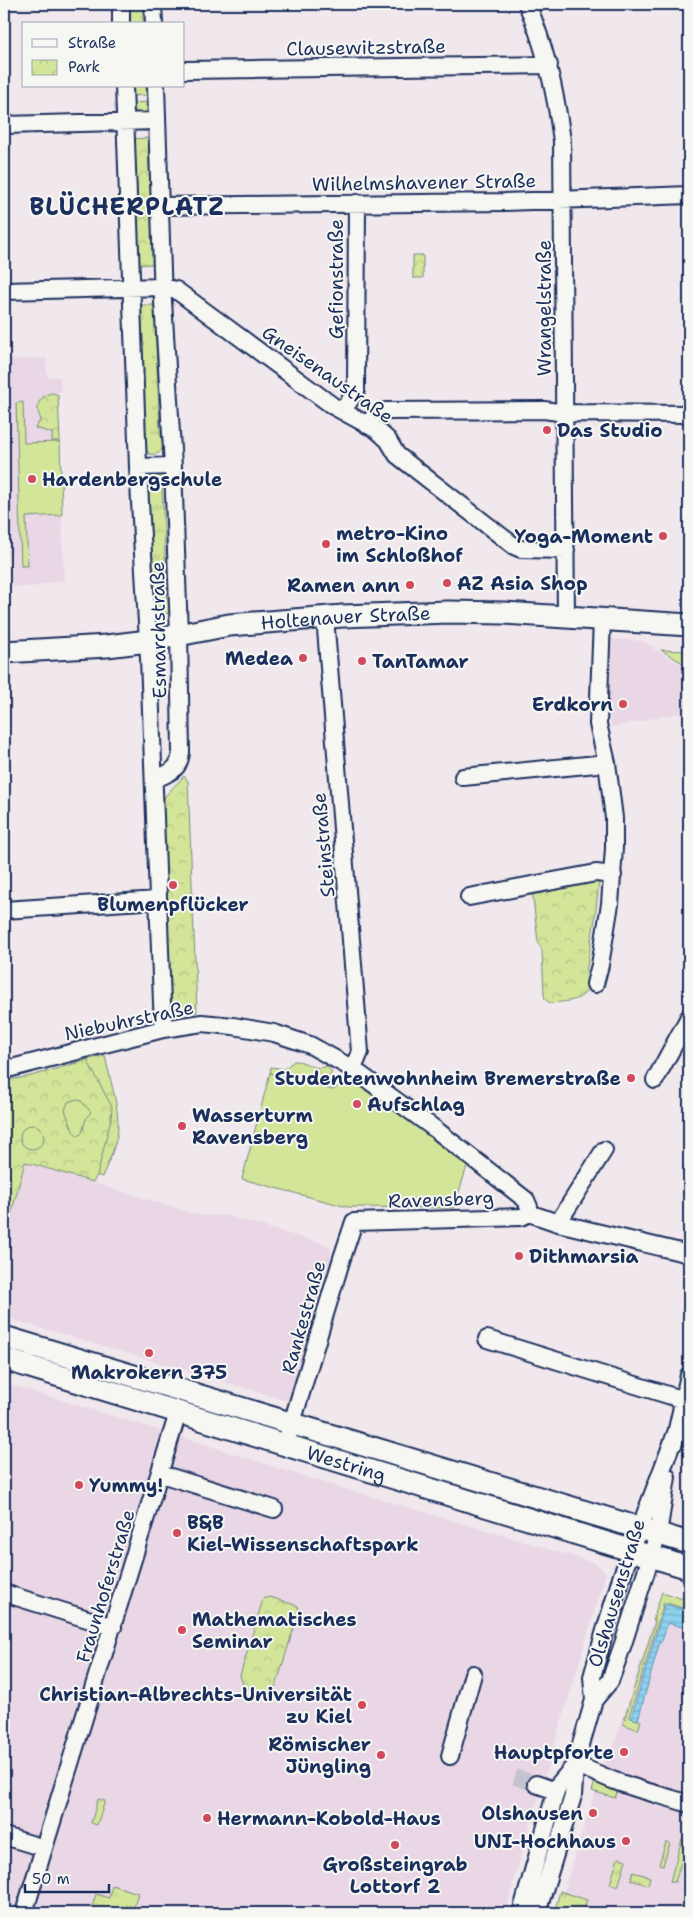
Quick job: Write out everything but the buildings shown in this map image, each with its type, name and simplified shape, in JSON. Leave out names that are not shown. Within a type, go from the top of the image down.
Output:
[{"type":"main road","name":"Holtenauer Straße","points":[[4,652],[107,646],[148,641],[229,625],[325,617],[448,612],[566,616],[689,625]]},
{"type":"main road","name":"Westring","points":[[4,1338],[689,1544]]},
{"type":"main road","name":"Westring","points":[[4,1359],[689,1568]]},
{"type":"street","points":[[120,4],[121,22]]},
{"type":"street","points":[[153,4],[154,22]]},
{"type":"street","name":"Wrangelstraße","points":[[527,4],[549,65],[556,93],[562,141],[566,616]]},
{"type":"street","name":"Clausewitzstraße","points":[[185,70],[549,65]]},
{"type":"street","name":"Esmarchstraße","points":[[124,88],[138,467],[148,641],[163,1029]]},
{"type":"street","name":"Esmarchstraße","points":[[154,780],[172,771],[179,764],[180,760],[179,634],[156,88]]},
{"type":"street","points":[[4,125],[157,120]]},
{"type":"street","name":"Wilhelmshavener Straße","points":[[160,206],[505,202],[689,195]]},
{"type":"street","name":"Gefionstraße","points":[[342,411],[356,392],[357,203]]},
{"type":"street","points":[[4,291],[163,287]]},
{"type":"street","name":"Gneisenaustraße","points":[[163,287],[176,290],[327,402],[377,430],[388,440],[396,455],[514,546],[521,549],[566,550]]},
{"type":"street","points":[[367,425],[375,414],[386,411],[544,410],[565,413],[689,414]]},
{"type":"street","points":[[138,467],[173,466]]},
{"type":"street","name":"Steinstraße","points":[[325,617],[360,1052],[353,1069]]},
{"type":"street","points":[[594,984],[600,965],[613,874],[614,818],[607,763],[598,715],[602,619]]},
{"type":"street","points":[[463,777],[607,763]]},
{"type":"street","points":[[469,897],[596,873],[613,874]]},
{"type":"street","points":[[4,910],[158,900]]},
{"type":"street","points":[[655,1080],[689,1018]]},
{"type":"street","name":"Niebuhrstraße","points":[[4,1070],[163,1029],[202,1023],[274,1033],[310,1045],[353,1069],[435,1129],[526,1200],[530,1207],[529,1213]]},
{"type":"street","points":[[558,1222],[604,1150]]},
{"type":"street","points":[[529,1213],[558,1222],[689,1254]]},
{"type":"street","name":"Ravensberg","points":[[354,1222],[521,1216],[529,1213]]},
{"type":"street","name":"Rankestraße","points":[[285,1446],[354,1222]]},
{"type":"street","points":[[487,1339],[684,1400]]},
{"type":"street","name":"Olshausenstraße","points":[[536,1913],[573,1796],[575,1765],[594,1700],[592,1677],[622,1575],[642,1554],[649,1531],[662,1504],[689,1375]]},
{"type":"street","name":"Fraunhoferstraße","points":[[24,1913],[161,1474],[178,1413]]},
{"type":"street","points":[[409,1483],[416,1461]]},
{"type":"street","points":[[161,1474],[274,1509]]},
{"type":"street","points":[[4,1593],[113,1627]]},
{"type":"street","points":[[450,1756],[474,1674]]},
{"type":"street","points":[[575,1765],[594,1771],[601,1776],[689,1804]]},
{"type":"street","name":"Olshausenstraße","points":[[521,1913],[556,1791],[559,1784],[575,1765]]},
{"type":"street","points":[[536,1784],[556,1791]]},
{"type":"street","points":[[4,1836],[44,1848]]},
{"type":"shaded area","name":"Hardenbergschule","points":[[46,358],[47,377],[60,377],[61,392],[58,392],[58,395],[64,580],[31,587],[12,587],[12,556],[4,556],[4,360]]},
{"type":"shaded area","points":[[610,639],[644,641],[689,669],[689,711],[612,727],[604,687]]},
{"type":"shaded area","points":[[25,1162],[202,1216],[225,1215],[330,1246],[331,1262],[289,1401],[4,1317],[4,1241]]},
{"type":"shaded area","points":[[4,1383],[302,1476],[596,1563],[606,1573],[515,1876],[506,1913],[4,1913]]},
{"type":"shaded area","points":[[662,1592],[689,1598],[689,1913],[557,1913],[606,1757],[610,1758]]},
{"type":"green space","points":[[129,4],[143,4],[143,22],[130,22]]},
{"type":"green space","points":[[131,88],[146,88],[152,92],[152,95],[128,96]]},
{"type":"green space","points":[[152,102],[149,110],[143,113],[131,110],[128,103]]},
{"type":"green space","points":[[148,138],[153,264],[134,265],[134,260],[139,258],[134,148],[130,139]]},
{"type":"green space","points":[[413,255],[423,255],[423,278],[413,278]]},
{"type":"green space","points":[[139,305],[159,305],[159,316],[155,320],[160,434],[163,446],[158,454],[149,454],[146,449]]},
{"type":"green space","points":[[53,393],[58,395],[60,441],[52,441],[52,433],[35,428],[41,419],[38,410],[39,402],[44,396]]},
{"type":"green space","points":[[23,402],[24,443],[60,442],[62,515],[26,517],[28,566],[21,566],[16,403]]},
{"type":"green space","points":[[149,474],[160,474],[164,479],[162,484],[167,601],[171,603],[171,612],[155,618],[148,484],[146,482]]},
{"type":"green space","points":[[661,650],[689,651],[689,667]]},
{"type":"green space","points":[[184,776],[188,781],[197,1012],[170,1012],[162,804],[165,796]]},
{"type":"green space","points":[[597,879],[599,882],[595,918],[586,973],[592,977],[590,985],[582,996],[577,999],[550,1003],[545,999],[544,994],[542,950],[538,942],[532,889],[575,886],[576,880]]},
{"type":"green space","points":[[105,1055],[117,1107],[118,1130],[113,1151],[102,1177],[78,1168],[71,1064]]},
{"type":"green space","points":[[87,1060],[112,1107],[97,1176],[93,1182],[25,1162],[4,1241],[4,1081],[31,1076]]},
{"type":"green space","points":[[294,1061],[303,1062],[317,1068],[327,1066],[332,1072],[329,1077],[316,1077],[314,1085],[270,1073],[271,1067],[284,1069]]},
{"type":"green space","points":[[270,1073],[333,1090],[345,1082],[355,1083],[468,1163],[454,1208],[347,1207],[242,1179]]},
{"type":"green space","points":[[76,1099],[81,1101],[91,1112],[80,1135],[73,1131],[65,1110],[68,1102]]},
{"type":"green space","points":[[32,1125],[40,1129],[44,1137],[40,1145],[32,1149],[24,1145],[20,1137],[24,1129]]},
{"type":"green space","points":[[662,1592],[689,1601],[689,1610],[664,1602],[629,1717],[641,1721],[638,1730],[623,1724],[655,1622],[653,1619]]},
{"type":"green space","points":[[270,1597],[298,1606],[299,1611],[276,1686],[265,1693],[244,1687],[240,1676],[263,1599]]},
{"type":"green space","points":[[595,1782],[618,1789],[615,1798],[592,1791]]},
{"type":"green space","points":[[98,1799],[105,1801],[97,1825],[91,1823]]},
{"type":"green space","points":[[682,1839],[689,1842],[689,1865],[681,1863],[675,1882],[670,1881]]},
{"type":"green space","points":[[666,1842],[670,1843],[663,1865],[659,1864]]},
{"type":"green space","points":[[618,1858],[626,1860],[618,1887],[610,1884]]},
{"type":"green space","points":[[633,1872],[650,1877],[648,1885],[631,1880]]},
{"type":"green space","points":[[112,1885],[138,1893],[132,1913],[90,1913],[96,1894],[109,1898]]},
{"type":"green space","points":[[560,1891],[587,1900],[582,1913],[554,1913]]},
{"type":"water","points":[[665,1604],[689,1611],[689,1629],[668,1623],[662,1641],[660,1641],[638,1720],[631,1718]]},
{"type":"tunnel","points":[[515,1777],[536,1784]]},
{"type":"place","name":"Das Studio","points":[[547,430]]},
{"type":"place","name":"Hardenbergschule","points":[[32,479]]},
{"type":"place","name":"Yoga-Moment","points":[[663,536]]},
{"type":"place","name":"metro-Kino im Schloßhof","points":[[326,544]]},
{"type":"place","name":"AZ Asia Shop","points":[[447,583]]},
{"type":"place","name":"Ramen ann","points":[[410,585]]},
{"type":"place","name":"Medea","points":[[303,658]]},
{"type":"place","name":"TanTamar","points":[[362,661]]},
{"type":"place","name":"Erdkorn","points":[[623,704]]},
{"type":"place","name":"Blumenpflücker","points":[[173,885]]},
{"type":"place","name":"Studentenwohnheim Bremerstraße","points":[[631,1078]]},
{"type":"place","name":"Aufschlag","points":[[357,1104]]},
{"type":"place","name":"Wasserturm Ravensberg","points":[[182,1126]]},
{"type":"place","name":"Dithmarsia","points":[[519,1256]]},
{"type":"place","name":"Makrokern 375","points":[[149,1353]]},
{"type":"place","name":"Yummy!","points":[[79,1485]]},
{"type":"place","name":"B&B Kiel-Wissenschaftspark","points":[[177,1533]]},
{"type":"place","name":"Mathematisches Seminar","points":[[182,1630]]},
{"type":"place","name":"Christian-Albrechts-Universität zu Kiel","points":[[362,1705]]},
{"type":"place","name":"Hauptpforte","points":[[624,1752]]},
{"type":"place","name":"Römischer Jüngling","points":[[381,1755]]},
{"type":"place","name":"Olshausen","points":[[593,1813]]},
{"type":"place","name":"Hermann-Kobold-Haus","points":[[207,1818]]},
{"type":"place","name":"UNI-Hochhaus","points":[[626,1841]]},
{"type":"place","name":"Großsteingrab Lottorf 2","points":[[395,1845]]},
{"type":"district","name":"BLÜCHERPLATZ","points":[[127,207]]}]
